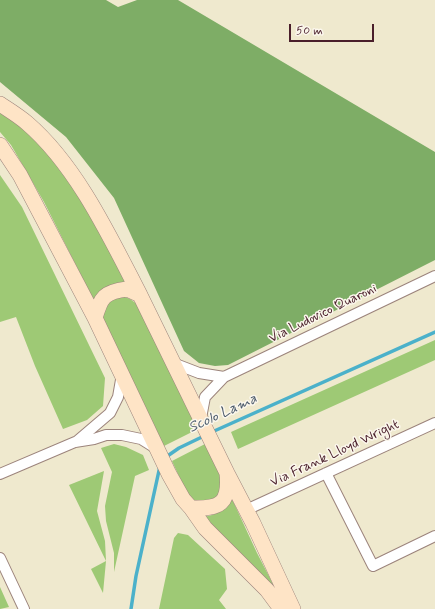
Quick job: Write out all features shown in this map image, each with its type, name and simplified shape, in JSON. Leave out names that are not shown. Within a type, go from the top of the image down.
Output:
[{"type":"main road","points":[[0,104],[28,124],[49,146],[70,171],[105,228],[201,418],[293,609]]},
{"type":"main road","points":[[0,145],[20,175],[95,318],[169,474],[183,500],[191,508],[205,528],[267,590],[281,609]]},
{"type":"main road","points":[[95,318],[99,302],[115,290],[127,289],[140,295]]},
{"type":"main road","points":[[191,508],[216,506],[226,498],[228,488],[227,473]]},
{"type":"street","name":"Via Ludovico Quaroni","points":[[224,377],[435,276]]},
{"type":"street","points":[[173,363],[199,373],[224,377]]},
{"type":"street","points":[[76,442],[110,413],[118,397],[122,374]]},
{"type":"street","points":[[201,418],[205,397],[224,377]]},
{"type":"street","name":"Via Frank Lloyd Wright","points":[[246,510],[435,422]]},
{"type":"street","points":[[0,474],[76,442],[106,435],[122,435],[141,439],[157,449]]},
{"type":"street","points":[[326,473],[373,566],[435,536]]},
{"type":"street","points":[[0,558],[24,609]]},
{"type":"green space","points":[[0,0],[106,0],[118,7],[137,0],[178,0],[435,152],[435,260],[228,365],[215,366],[199,363],[184,351],[114,198],[66,137],[0,82]]},
{"type":"green space","points":[[0,110],[41,146],[58,167],[89,213],[129,285],[117,284],[109,286],[94,301],[44,202],[11,145],[0,132]]},
{"type":"green space","points":[[0,175],[22,207],[105,378],[103,406],[87,420],[63,429],[35,366],[16,317],[0,322]]},
{"type":"green space","points":[[122,296],[137,304],[198,429],[164,446],[103,318],[103,310],[113,298]]},
{"type":"green space","points":[[435,340],[435,360],[238,449],[231,432]]},
{"type":"green space","points":[[114,444],[126,447],[143,455],[149,470],[135,476],[114,572],[114,553],[106,521],[105,506],[112,472],[101,448]]},
{"type":"green space","points":[[205,444],[223,479],[222,488],[214,500],[194,501],[189,498],[172,461]]},
{"type":"green space","points":[[104,471],[97,511],[105,541],[106,561],[69,485]]},
{"type":"green space","points":[[232,499],[273,584],[274,590],[200,517],[219,512]]},
{"type":"green space","points":[[178,533],[188,535],[225,569],[227,589],[219,600],[226,609],[159,609],[174,538]]},
{"type":"green space","points":[[106,561],[103,593],[91,569]]},
{"type":"green space","points":[[0,587],[9,607],[0,609]]},
{"type":"waterway","name":"Scolo Lama","points":[[212,432],[435,332]]},
{"type":"waterway","name":"Scolo Lama","points":[[166,457],[179,448],[204,436]]},
{"type":"waterway","name":"Scolo Lama","points":[[131,609],[136,576],[160,466]]}]
